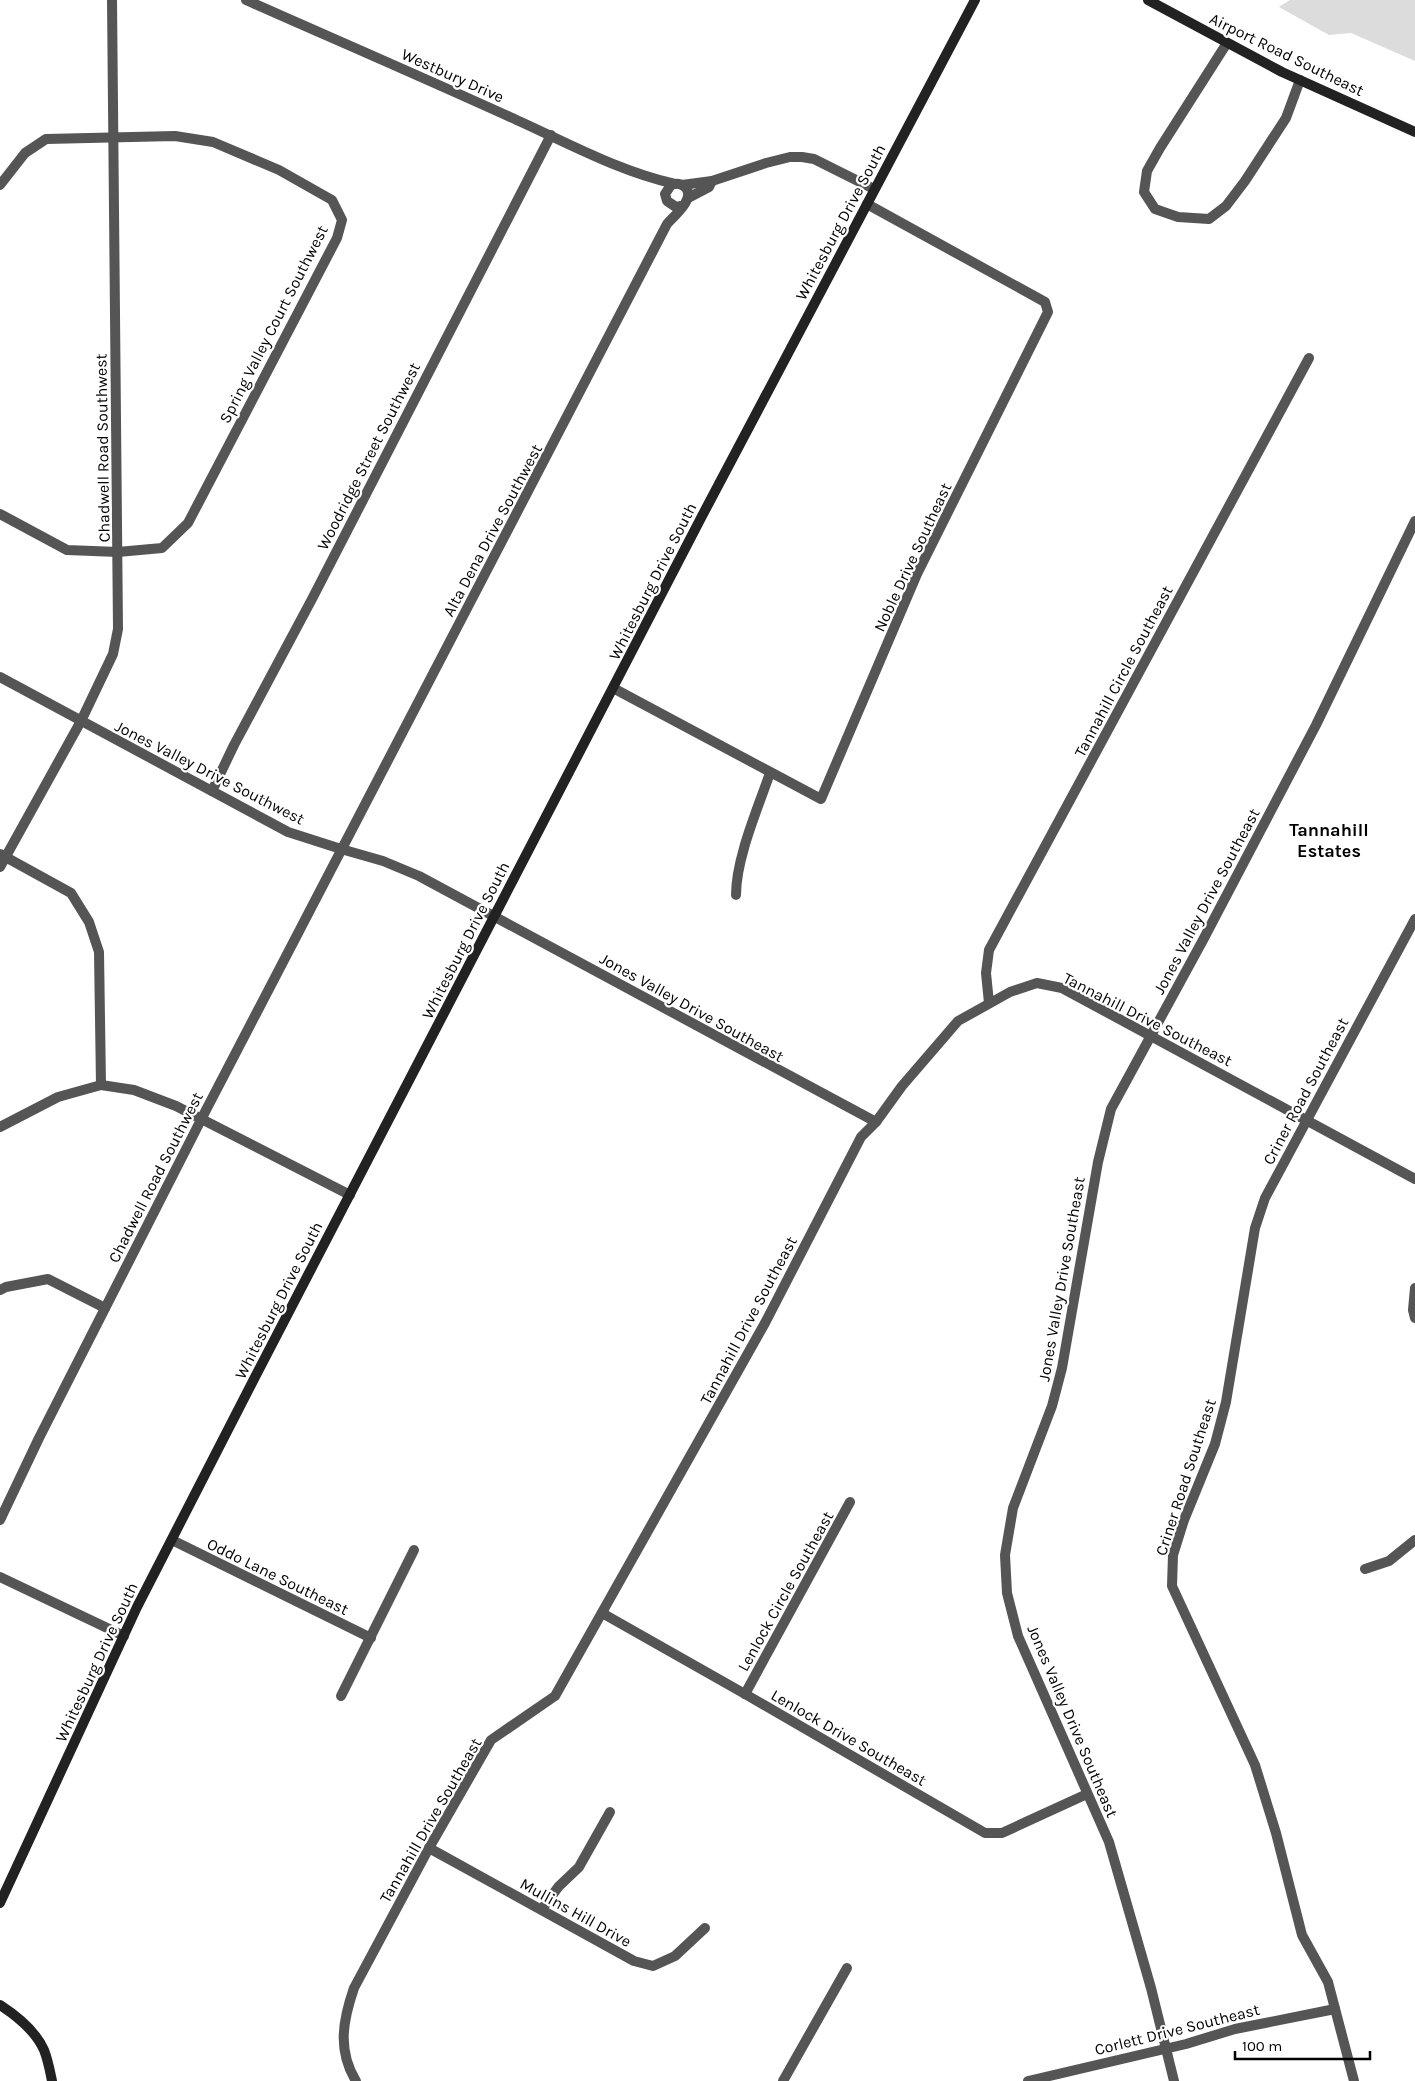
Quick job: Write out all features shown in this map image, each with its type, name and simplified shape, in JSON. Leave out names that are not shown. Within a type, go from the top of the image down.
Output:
[{"type":"main road","name":"Whitesburg Drive South","points":[[0,1903],[124,1636],[172,1540],[494,916],[874,189],[975,0]]},
{"type":"main road","name":"Airport Road Southeast","points":[[1148,0],[1300,80],[1415,132]]},
{"type":"main road","points":[[0,2005],[16,2016],[39,2041],[52,2081]]},
{"type":"street","name":"Chadwell Road Southwest","points":[[0,867],[3,856],[81,721],[112,654],[118,629],[112,0]]},
{"type":"street","name":"Westbury Drive","points":[[246,0],[551,135],[602,160],[647,178],[678,184],[712,182],[766,163],[790,157],[802,157],[814,159],[874,189]]},
{"type":"street","points":[[1227,43],[1147,171],[1144,192],[1155,208],[1178,217],[1209,219],[1226,206],[1245,181],[1286,118],[1300,80]]},
{"type":"street","name":"Woodridge Street Southwest","points":[[212,791],[234,745],[312,599],[551,135]]},
{"type":"street","name":"Spring Valley Court Southwest","points":[[0,185],[25,152],[46,139],[175,136],[213,142],[279,170],[332,200],[342,220],[338,238],[188,523],[162,548],[118,552],[67,550],[0,514]]},
{"type":"street","name":"Westbury Drive","points":[[647,178],[666,198]]},
{"type":"street","name":"Westbury Drive","points":[[686,202],[709,187],[712,182]]},
{"type":"street","points":[[678,184],[687,190],[686,202],[676,207],[666,198],[668,188],[678,184]]},
{"type":"street","name":"Alta Dena Drive Southwest","points":[[666,198],[667,224]]},
{"type":"street","name":"Alta Dena Drive Southwest","points":[[341,850],[667,224],[686,202]]},
{"type":"street","name":"Noble Drive Southeast","points":[[614,688],[821,799],[917,574],[1048,312],[1045,302],[867,204]]},
{"type":"street","name":"Tannahill Circle Southeast","points":[[989,1003],[986,973],[989,950],[1309,358]]},
{"type":"street","name":"Jones Valley Drive Southeast","points":[[1174,2081],[1151,1988],[1109,1842],[1018,1636],[1007,1593],[1005,1555],[1013,1508],[1052,1406],[1062,1368],[1098,1162],[1110,1109],[1151,1036],[1316,725],[1415,521]]},
{"type":"street","name":"Jones Valley Drive Southwest","points":[[0,677],[288,832],[341,850],[383,861],[410,872],[494,916]]},
{"type":"street","points":[[736,895],[736,886],[746,844],[770,772]]},
{"type":"street","name":"Chadwell Road Southwest","points":[[0,1520],[39,1438],[201,1119],[341,850]]},
{"type":"street","points":[[3,856],[71,893],[89,922],[99,952],[100,1085]]},
{"type":"street","name":"Jones Valley Drive Southeast","points":[[494,916],[876,1122]]},
{"type":"street","name":"Criner Road Southeast","points":[[1354,2081],[1328,1982],[1302,1935],[1276,1833],[1256,1765],[1172,1586],[1173,1555],[1184,1520],[1215,1444],[1226,1402],[1255,1228],[1265,1198],[1415,918]]},
{"type":"street","name":"Tannahill Drive Southeast","points":[[356,2081],[347,2066],[343,2034],[346,2010],[354,1988],[429,1848],[491,1740],[555,1696],[765,1323],[861,1137],[876,1122],[902,1086],[958,1021],[1010,992],[1038,983],[1062,988],[1415,1179]]},
{"type":"street","points":[[0,1127],[58,1097],[100,1085],[134,1090],[176,1106],[350,1195]]},
{"type":"street","points":[[0,1290],[6,1287],[48,1279],[105,1308]]},
{"type":"street","points":[[1415,1288],[1413,1310],[1415,1318]]},
{"type":"street","name":"Lenlock Circle Southeast","points":[[745,1694],[850,1502]]},
{"type":"street","name":"Oddo Lane Southeast","points":[[172,1540],[371,1638]]},
{"type":"street","points":[[1366,1568],[1389,1561],[1415,1540]]},
{"type":"street","points":[[341,1696],[414,1550]]},
{"type":"street","points":[[0,1577],[124,1636]]},
{"type":"street","name":"Lenlock Drive Southeast","points":[[602,1613],[984,1834],[1002,1833],[1088,1794]]},
{"type":"street","points":[[542,1909],[559,1886],[579,1867],[610,1812]]},
{"type":"street","name":"Mullins Hill Drive","points":[[429,1848],[634,1961],[653,1966],[675,1956],[705,1928]]},
{"type":"street","points":[[783,2081],[847,1968]]},
{"type":"street","name":"Corlett Drive Southeast","points":[[1028,2081],[1166,2049],[1235,2029],[1335,2009]]},
{"type":"shaded area","points":[[1290,0],[1415,0],[1415,61],[1351,33],[1329,35],[1279,7]]},
{"type":"district","name":"Tannahill Estates","points":[[1329,840]]}]
